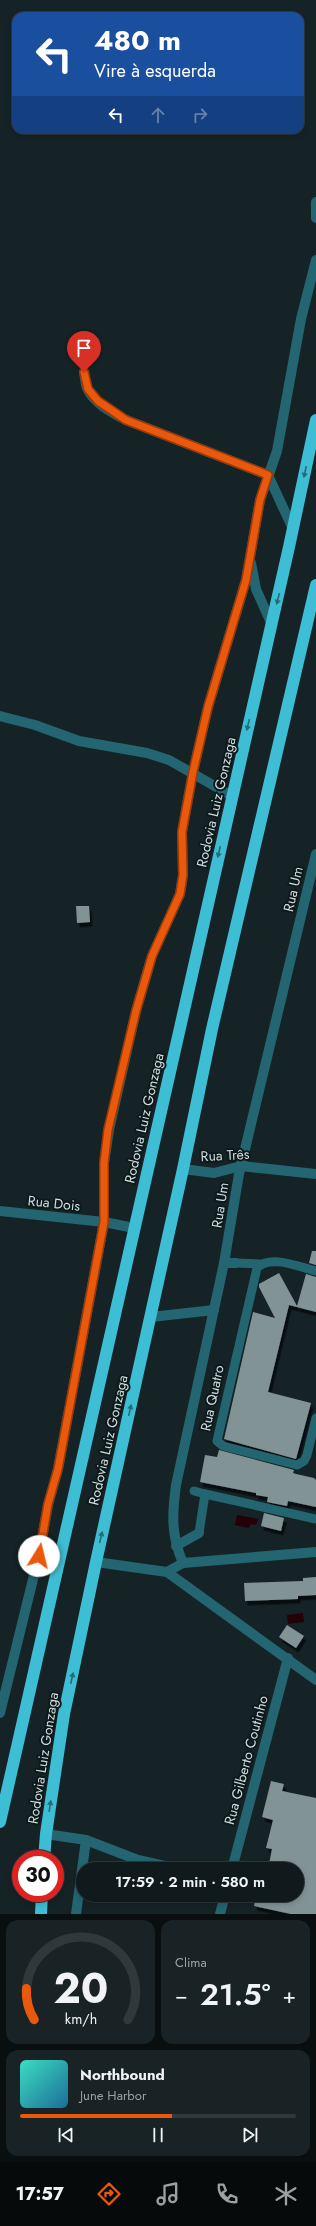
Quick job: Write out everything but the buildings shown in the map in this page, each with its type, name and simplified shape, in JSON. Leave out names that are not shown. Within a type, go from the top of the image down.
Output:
[{"type":"highway","name":"Rodovia Luiz Gonzaga","points":[[0,1822],[272,625],[316,420]]},
{"type":"highway","name":"Rodovia Luiz Gonzaga","points":[[45,1850],[64,1714],[96,1562],[151,1317],[212,1029],[316,585]]},
{"type":"highway","points":[[41,1914],[42,1902]]},
{"type":"street","points":[[316,202],[316,218]]},
{"type":"street","points":[[0,1713],[39,1556],[48,1504],[58,1469],[104,1222],[104,1163],[108,1130],[136,1011],[152,956],[180,894],[183,875],[182,832],[193,772],[208,707],[238,611],[250,558],[260,500],[277,451],[301,319],[316,260]]},
{"type":"street","points":[[84,372],[88,389],[98,401],[126,420],[268,475],[293,529]]},
{"type":"street","points":[[250,558],[256,589],[272,625]]},
{"type":"street","points":[[0,716],[35,725],[79,741],[147,753],[169,760],[193,772],[232,796]]},
{"type":"street","name":"Rua Um","points":[[183,1563],[172,1531],[172,1514],[176,1486],[224,1263],[241,1166],[315,864],[316,854]]},
{"type":"street","name":"Rua Três","points":[[183,1169],[214,1172],[241,1166],[316,1174]]},
{"type":"street","name":"Rua Dois","points":[[0,1211],[104,1222],[134,1228]]},
{"type":"street","points":[[224,1263],[236,1263]]},
{"type":"street","points":[[151,1317],[214,1310]]},
{"type":"street","points":[[176,1546],[199,1533]]},
{"type":"street","points":[[167,1572],[183,1563],[316,1552]]},
{"type":"street","points":[[96,1562],[167,1572],[288,1658],[316,1680]]},
{"type":"street","name":"Rua Gilberto Coutinho","points":[[234,1862],[288,1658]]},
{"type":"street","points":[[46,1834],[86,1840],[147,1862]]},
{"type":"street","points":[[76,1914],[86,1840]]},
{"type":"street","points":[[220,1914],[223,1902]]},
{"type":"lane","points":[[236,1263],[260,1264],[273,1261],[316,1271]]},
{"type":"lane","name":"Rua Quatro","points":[[260,1264],[254,1273],[217,1441],[223,1446],[297,1464],[304,1461],[307,1455],[316,1418]]},
{"type":"lane","points":[[194,1491],[316,1519]]},
{"type":"lane","points":[[199,1533],[205,1494]]},
{"type":"shaded area","points":[[237,1515],[258,1519],[256,1525],[251,1524],[249,1528],[235,1525]]},
{"type":"shaded area","points":[[303,1613],[304,1622],[288,1624],[287,1615]]},
{"type":"route","points":[[39,1556],[48,1504],[58,1469],[104,1222],[104,1163],[108,1130],[136,1011],[152,956],[180,894],[183,875],[182,832],[193,772],[220,662],[238,611],[246,580],[260,500],[268,475],[126,420],[109,410],[98,401],[88,389],[84,372]]}]
